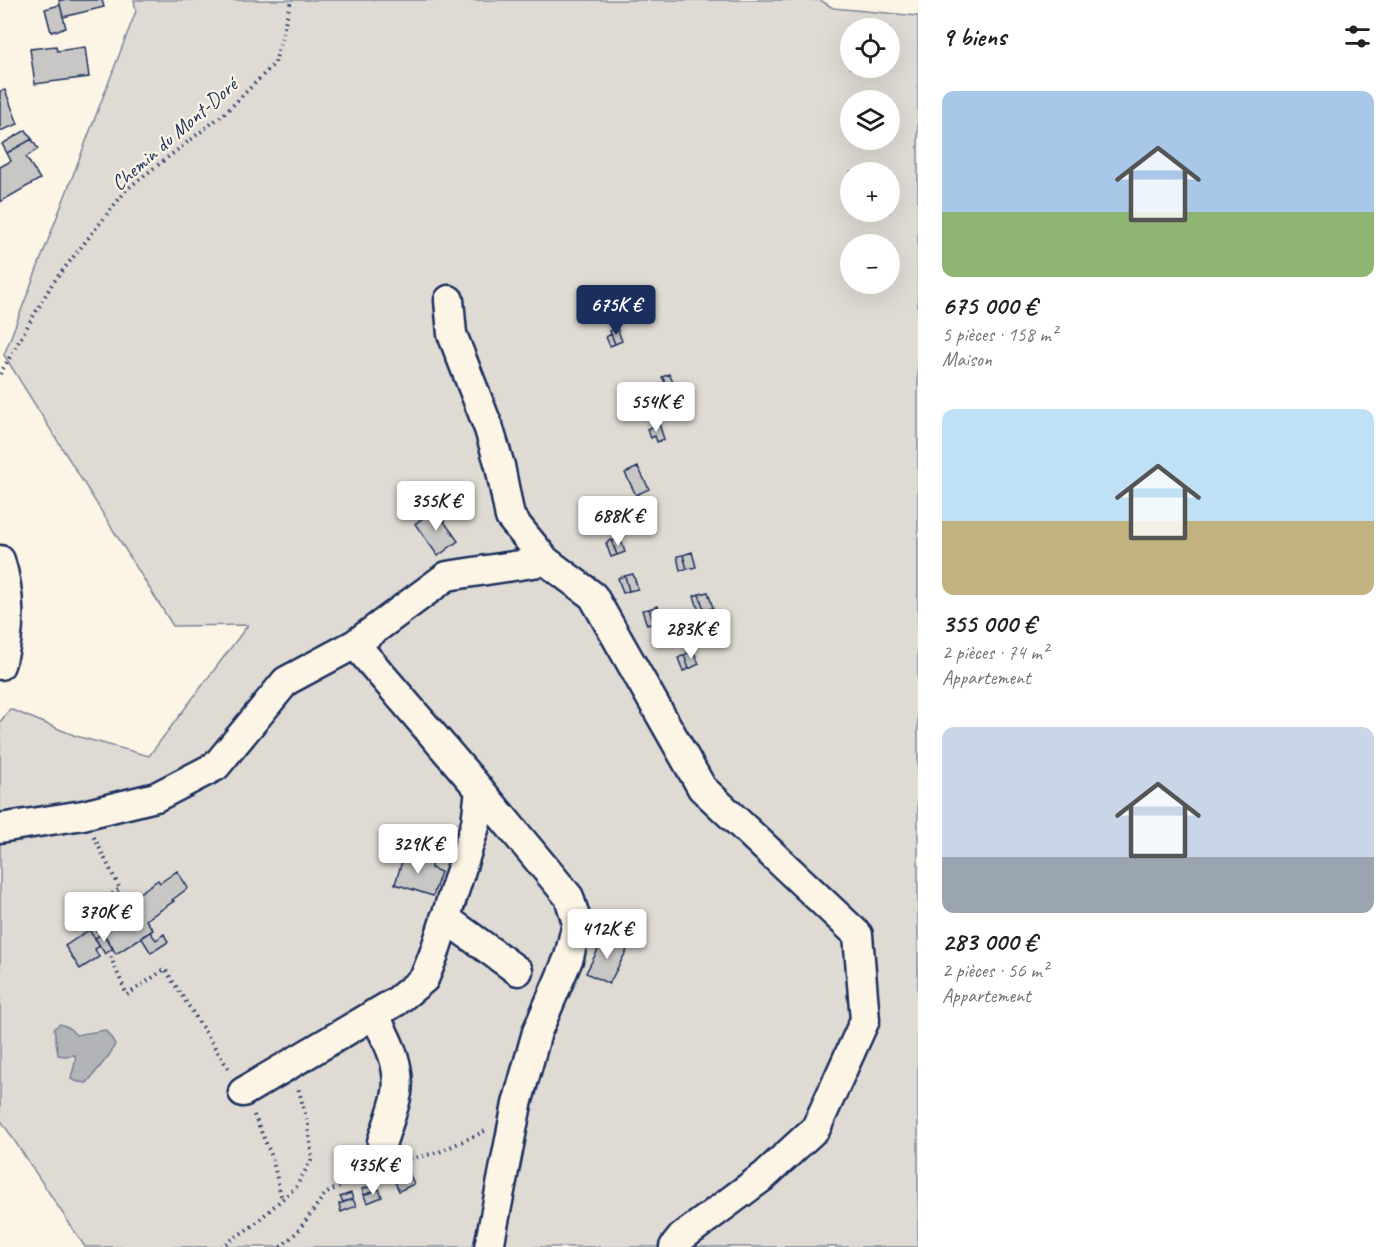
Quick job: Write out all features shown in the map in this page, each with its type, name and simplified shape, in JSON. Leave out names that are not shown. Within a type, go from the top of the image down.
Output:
[{"type":"street","points":[[449,300],[452,334],[489,429],[500,466],[510,517],[546,561],[593,596],[702,788],[858,935],[865,1020],[816,1128],[764,1176],[682,1237],[674,1247]]},
{"type":"street","points":[[0,560],[8,612],[6,647],[0,665]]},
{"type":"street","points":[[0,828],[83,815],[156,797],[216,766],[286,681],[355,644],[447,576],[546,561]]},
{"type":"street","points":[[355,644],[569,897],[577,923],[569,957],[537,1032],[517,1104],[489,1247]]},
{"type":"street","points":[[243,1092],[397,1001],[424,979],[476,823],[480,790]]},
{"type":"street","points":[[445,918],[518,970]]},
{"type":"street","points":[[374,1014],[391,1047],[398,1072],[389,1157]]},
{"type":"path","name":"Chemin du Mont-Doré","points":[[0,374],[52,284],[127,189],[225,113],[275,63],[291,0]]},
{"type":"path","points":[[83,815],[120,889],[86,911],[99,935]]},
{"type":"path","points":[[108,951],[127,995],[165,969],[243,1092],[272,1157],[282,1200]]},
{"type":"path","points":[[221,1247],[252,1226],[296,1187],[312,1159],[308,1125],[292,1063]]},
{"type":"path","points":[[281,1247],[298,1231],[325,1194],[389,1157],[439,1152],[485,1132],[517,1104]]},
{"type":"shaded area","points":[[134,0],[820,0],[833,8],[918,16],[918,1247],[85,1247],[0,1119],[0,722],[10,709],[76,736],[149,756],[248,625],[173,626],[4,355],[136,11]]},
{"type":"shaded area","points":[[60,1024],[68,1027],[76,1035],[105,1030],[115,1044],[87,1083],[71,1079],[75,1055],[58,1055],[54,1028]]},
{"type":"building","points":[[59,0],[102,0],[104,7],[63,17]]},
{"type":"building","points":[[60,5],[66,28],[51,32],[45,9]]},
{"type":"building","points":[[56,46],[57,51],[85,47],[89,77],[35,84],[30,49]]},
{"type":"building","points":[[5,90],[18,124],[0,131],[0,91]]},
{"type":"building","points":[[26,130],[32,139],[7,153],[2,144]]},
{"type":"building","points":[[32,139],[38,149],[26,157],[40,179],[0,202],[0,167],[11,161],[7,153]]},
{"type":"building","points":[[617,328],[622,341],[615,344],[610,331]]},
{"type":"building","points":[[611,334],[615,344],[610,346],[606,337]]},
{"type":"building","points":[[669,374],[676,388],[664,394],[660,384],[665,382],[662,377]]},
{"type":"building","points":[[659,424],[664,439],[657,442],[655,436],[651,438],[647,429]]},
{"type":"building","points":[[638,467],[649,489],[636,495],[625,473]]},
{"type":"building","points":[[435,509],[458,541],[438,556],[415,524]]},
{"type":"building","points":[[620,538],[625,552],[617,555],[612,541]]},
{"type":"building","points":[[611,540],[617,555],[611,557],[606,543]]},
{"type":"building","points":[[692,552],[696,567],[687,569],[683,555]]},
{"type":"building","points":[[683,555],[687,569],[680,570],[677,556]]},
{"type":"building","points":[[633,574],[638,589],[629,591],[625,576]]},
{"type":"building","points":[[625,576],[629,591],[623,593],[618,578]]},
{"type":"building","points":[[708,592],[713,608],[704,610],[699,594]]},
{"type":"building","points":[[699,594],[704,610],[699,611],[694,596]]},
{"type":"building","points":[[658,606],[663,620],[654,623],[649,609]]},
{"type":"building","points":[[649,609],[654,623],[647,625],[642,610]]},
{"type":"building","points":[[693,650],[699,664],[689,669],[684,655]]},
{"type":"building","points":[[684,655],[689,669],[683,671],[678,658]]},
{"type":"building","points":[[407,827],[440,838],[435,856],[401,845]]},
{"type":"building","points":[[407,847],[435,856],[432,862],[405,852]]},
{"type":"building","points":[[405,852],[432,862],[431,868],[441,872],[433,896],[395,884]]},
{"type":"building","points":[[177,871],[188,888],[172,900],[174,901],[146,920],[153,930],[116,954],[93,918],[129,895],[131,899],[158,880],[160,883]]},
{"type":"building","points":[[89,930],[100,946],[95,949],[99,957],[80,969],[65,946]]},
{"type":"building","points":[[150,932],[156,940],[164,934],[168,942],[151,953],[141,937]]},
{"type":"building","points":[[103,933],[113,948],[105,954],[95,938]]},
{"type":"building","points":[[605,936],[628,948],[609,984],[586,973]]},
{"type":"building","points":[[408,1170],[410,1175],[400,1180],[398,1176]]},
{"type":"building","points":[[410,1175],[414,1184],[399,1191],[395,1182]]},
{"type":"building","points":[[372,1186],[374,1191],[364,1195],[362,1189]]},
{"type":"building","points":[[379,1189],[382,1197],[367,1203],[364,1195]]},
{"type":"building","points":[[351,1193],[353,1199],[343,1202],[340,1197]]},
{"type":"building","points":[[353,1199],[356,1206],[341,1212],[339,1204]]}]
